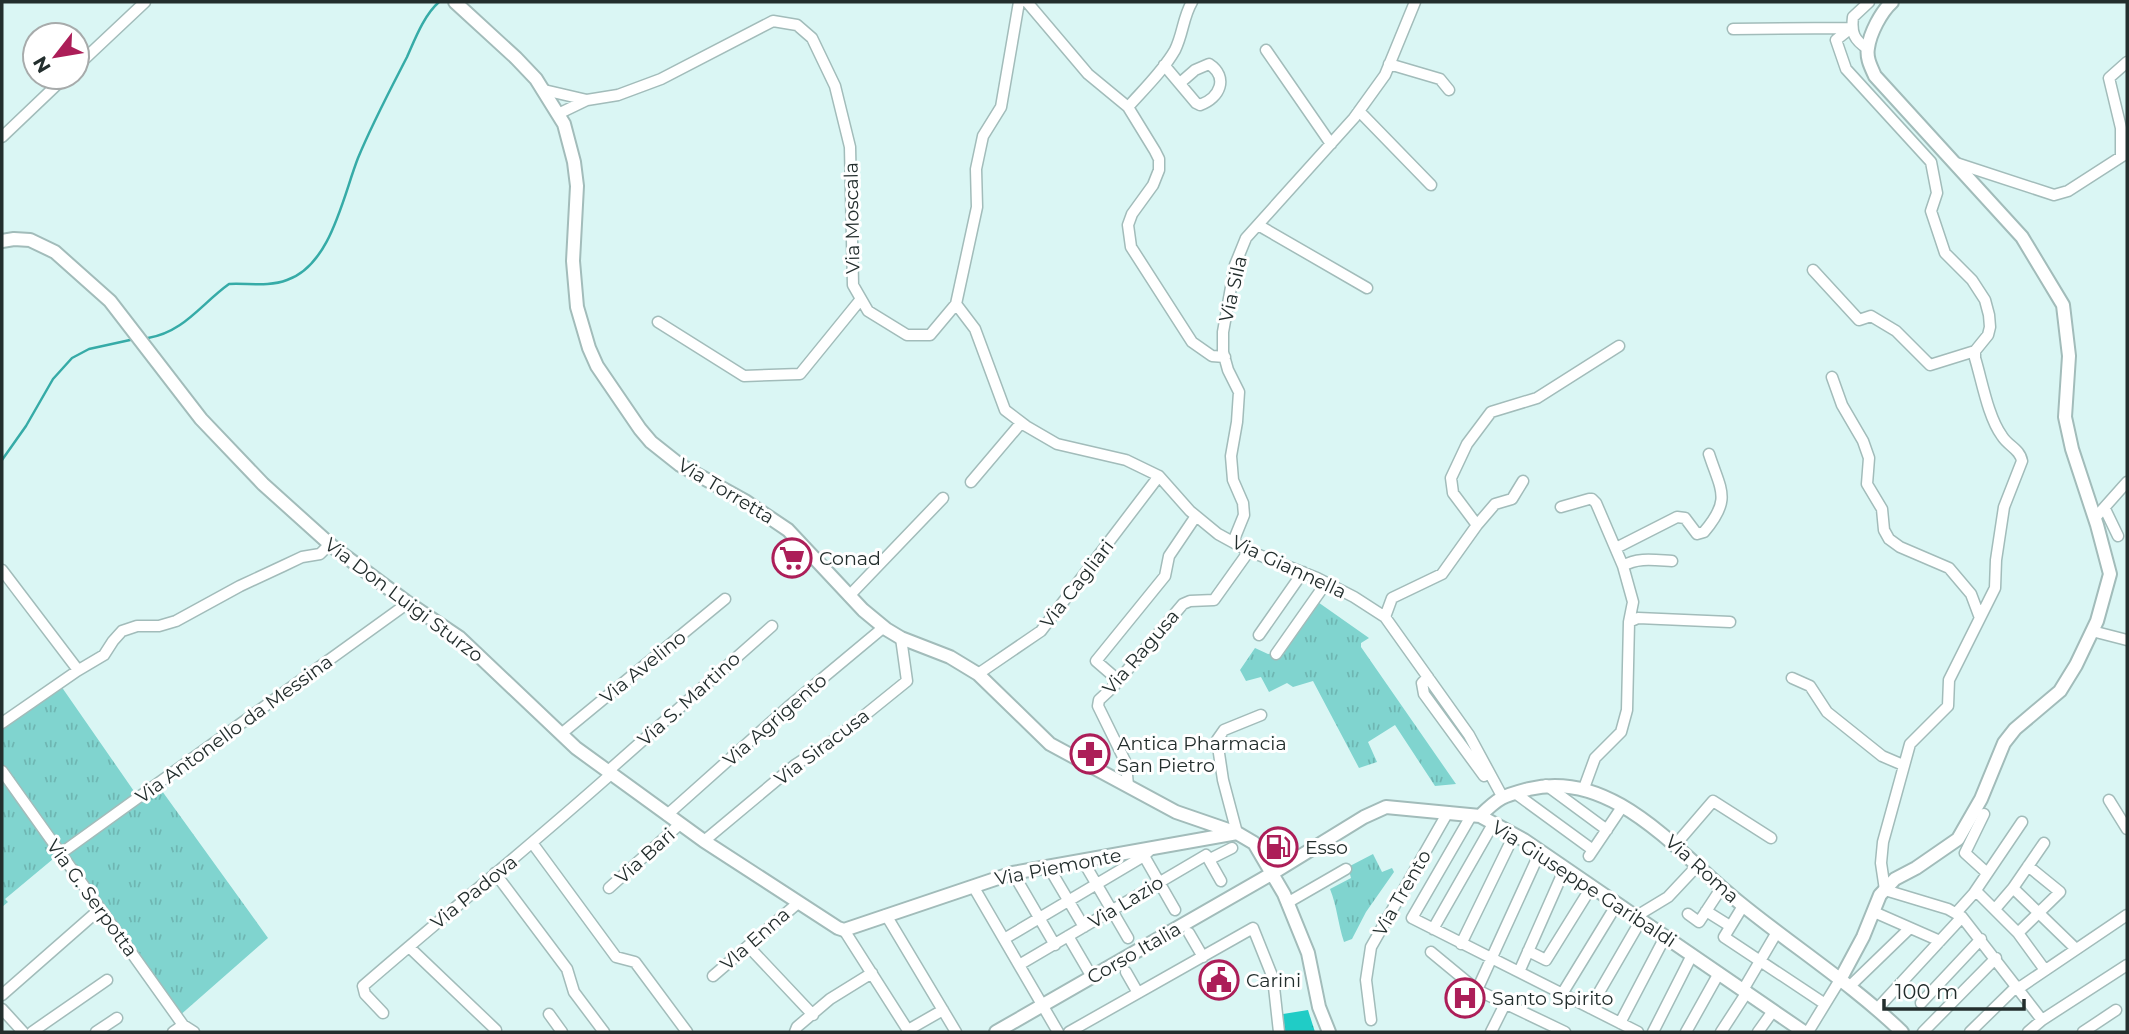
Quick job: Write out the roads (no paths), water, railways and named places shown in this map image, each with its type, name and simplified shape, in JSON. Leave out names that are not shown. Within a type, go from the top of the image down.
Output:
[{"type":"street","points":[[91,53],[145,2]]},
{"type":"street","name":"Via Torretta","points":[[455,2],[516,58],[544,90],[558,114],[570,141],[577,186],[573,261],[577,307],[589,348],[603,375],[651,442],[680,465],[727,489],[788,530],[849,596],[884,627],[901,638],[950,657],[978,674],[1049,744],[1176,811],[1237,833],[1254,843],[1273,873],[1308,953],[1319,1007],[1329,1032]]},
{"type":"street","name":"Via Moscala","points":[[587,100],[618,95],[661,79],[773,21],[797,25],[812,38],[835,86],[850,147],[853,285],[868,311],[907,335],[930,335],[956,304],[977,207],[976,169],[983,136],[1001,107],[1019,2]]},
{"type":"street","points":[[1027,2],[1088,74],[1128,107],[1155,151],[1159,159],[1159,170],[1153,184],[1132,214],[1128,225],[1131,247],[1192,342],[1212,356],[1225,357]]},
{"type":"street","points":[[1128,107],[1174,51],[1183,30],[1186,11],[1192,2]]},
{"type":"street","name":"Via Sila","points":[[1233,542],[1244,515],[1243,503],[1233,480],[1231,456],[1239,392],[1228,370],[1223,332],[1235,265],[1246,238],[1331,144],[1385,75],[1415,2]]},
{"type":"street","points":[[1867,49],[1855,41],[1852,28],[1853,17],[1869,2]]},
{"type":"street","points":[[1845,982],[1885,890],[1895,878],[1916,868],[1958,839],[1981,799],[2004,743],[2015,729],[2060,691],[2092,631],[2110,574],[2100,513],[2072,449],[2065,417],[2069,356],[2063,305],[2021,237],[1875,76],[1867,49],[1878,21],[1892,2]]},
{"type":"street","points":[[1733,29],[1852,28]]},
{"type":"street","points":[[1813,271],[1859,320],[1868,316],[1896,331],[1930,365],[1975,352],[1988,335],[1990,327],[1985,300],[1972,280],[1945,253],[1931,211],[1937,193],[1931,162],[1846,69],[1836,40],[1852,28]]},
{"type":"street","points":[[1266,50],[1331,144]]},
{"type":"street","points":[[1952,162],[2054,195],[2068,191],[2124,155],[2121,128],[2109,78],[2127,62]]},
{"type":"street","points":[[1164,65],[1180,83],[1200,105],[1211,101],[1219,91],[1221,79],[1213,65],[1209,64],[1195,70],[1180,83]]},
{"type":"street","points":[[1390,64],[1440,79],[1450,90]]},
{"type":"street","points":[[544,90],[587,100]]},
{"type":"street","points":[[2,137],[50,91]]},
{"type":"street","points":[[558,114],[587,100]]},
{"type":"street","points":[[1359,111],[1431,185]]},
{"type":"street","points":[[1258,225],[1367,288]]},
{"type":"street","name":"Via Don Luigi Sturzo","points":[[2,241],[30,240],[55,252],[110,301],[201,419],[263,484],[330,544],[408,603],[460,638],[561,734],[608,774],[704,841],[844,930]]},
{"type":"street","points":[[658,322],[744,376],[800,374],[861,299]]},
{"type":"street","name":"Via Giannella","points":[[956,304],[975,329],[1005,410],[1021,423],[1057,444],[1126,460],[1159,476],[1196,516],[1218,534],[1249,551],[1326,583],[1385,617],[1509,794]]},
{"type":"street","points":[[1477,525],[1453,492],[1451,478],[1467,444],[1491,412],[1537,398],[1619,346]]},
{"type":"street","points":[[1885,890],[1881,863],[1883,842],[1903,765],[1910,744],[1944,713],[1948,706],[1949,680],[1995,588],[1996,560],[2004,508],[2022,461],[2020,453],[2002,437],[1996,425],[1975,352]]},
{"type":"street","points":[[1832,377],[1842,405],[1863,441],[1869,458],[1867,484],[1882,509],[1884,530],[1900,547],[1950,568],[1971,594],[1980,618]]},
{"type":"street","points":[[971,482],[1021,423]]},
{"type":"street","points":[[1616,548],[1658,524],[1682,516],[1697,534],[1704,532],[1722,507],[1722,495],[1709,454]]},
{"type":"street","name":"Via Cagliari","points":[[978,674],[1041,631],[1159,476]]},
{"type":"street","points":[[1385,617],[1392,598],[1442,574],[1477,525],[1495,505],[1512,499],[1523,481]]},
{"type":"street","points":[[2100,513],[2127,482]]},
{"type":"street","points":[[849,596],[943,498]]},
{"type":"street","points":[[1561,507],[1592,499],[1616,548],[1633,603],[1629,622],[1627,710],[1621,732],[1595,758],[1584,788]]},
{"type":"street","points":[[2100,513],[2118,536]]},
{"type":"street","points":[[1118,680],[1096,661],[1165,576],[1169,556],[1196,516]]},
{"type":"street","points":[[2,723],[104,655],[122,631],[137,626],[159,626],[176,621],[302,557],[320,554],[330,544]]},
{"type":"street","name":"Via Ragusa","points":[[1128,786],[1126,763],[1098,706],[1099,700],[1183,604],[1214,600],[1249,551]]},
{"type":"street","points":[[1623,566],[1630,561],[1672,561]]},
{"type":"street","points":[[2,570],[78,670]]},
{"type":"street","points":[[1259,635],[1303,572]]},
{"type":"street","points":[[1276,653],[1326,583]]},
{"type":"street","name":"Via Avelino","points":[[561,734],[726,599]]},
{"type":"street","name":"Via Antonello da Messina","points":[[60,854],[408,603]]},
{"type":"street","points":[[1629,622],[1638,618],[1730,622]]},
{"type":"street","name":"Via S. Martino","points":[[608,774],[772,626]]},
{"type":"street","name":"Via Agrigento","points":[[667,815],[884,627]]},
{"type":"street","points":[[2092,631],[2127,640]]},
{"type":"street","name":"Via Siracusa","points":[[704,841],[794,765],[834,740],[907,681],[901,638]]},
{"type":"street","points":[[1428,677],[1422,683],[1424,694],[1484,776]]},
{"type":"street","points":[[1792,678],[1810,686],[1827,712],[1882,755],[1903,765]]},
{"type":"street","points":[[1237,833],[1223,780],[1217,740],[1224,730],[1261,715]]},
{"type":"street","name":"Via G. Serpotta","points":[[2,771],[183,1025]]},
{"type":"street","name":"Via Padova","points":[[383,1013],[365,994],[363,986],[495,873],[533,844],[608,774]]},
{"type":"street","points":[[1546,785],[1607,830]]},
{"type":"street","name":"Via Roma","points":[[1475,816],[1509,794],[1546,785],[1584,788],[1622,807],[1676,844],[1743,906],[1845,982],[1877,1009],[1887,1027],[1902,1032]]},
{"type":"street","points":[[1509,794],[1591,853],[1622,807]]},
{"type":"street","points":[[2109,800],[2127,830]]},
{"type":"street","points":[[1676,844],[1713,801],[1771,838]]},
{"type":"street","name":"Via Giuseppe Garibaldi","points":[[1273,873],[1364,817],[1387,807],[1475,816],[1514,835],[1806,1032]]},
{"type":"street","name":"Via Trento","points":[[1371,1020],[1366,980],[1371,947],[1448,812]]},
{"type":"street","points":[[1984,814],[1965,853],[1987,873]]},
{"type":"street","points":[[1475,816],[1412,918],[1638,1032]]},
{"type":"street","points":[[1877,1009],[1940,941],[2022,822]]},
{"type":"street","name":"Via Bari","points":[[609,888],[680,824]]},
{"type":"street","points":[[1433,929],[1493,824]]},
{"type":"street","name":"Via Piemonte","points":[[844,930],[1013,873],[1147,853],[1237,833]]},
{"type":"street","points":[[1461,944],[1514,835]]},
{"type":"street","points":[[1995,909],[2044,843]]},
{"type":"street","points":[[533,844],[616,957],[635,962],[687,1032]]},
{"type":"street","name":"Via Lazio","points":[[1019,965],[1206,855],[1208,858],[1216,857],[1232,848]]},
{"type":"street","points":[[1477,990],[1540,852]]},
{"type":"street","points":[[1004,939],[1147,853],[1175,911]]},
{"type":"street","points":[[1208,858],[1221,881]]},
{"type":"street","points":[[1083,861],[1128,938]]},
{"type":"street","points":[[1048,866],[1084,928]]},
{"type":"street","points":[[1590,1008],[1638,918],[1668,897],[1698,866]]},
{"type":"street","points":[[2018,933],[2060,892],[2028,866]]},
{"type":"street","points":[[1287,903],[1346,869]]},
{"type":"street","points":[[1519,972],[1565,869]]},
{"type":"street","points":[[495,873],[567,969],[574,992],[604,1032]]},
{"type":"street","points":[[1013,873],[1055,945]]},
{"type":"street","name":"Corso Italia","points":[[996,1032],[1273,873]]},
{"type":"street","points":[[973,886],[1058,1032]]},
{"type":"street","points":[[1528,951],[1546,960],[1591,886]]},
{"type":"street","points":[[1688,914],[1699,922],[1722,887]]},
{"type":"street","points":[[2013,888],[2076,949]]},
{"type":"street","points":[[1885,890],[1948,909],[1959,915],[1981,939],[2042,1020]]},
{"type":"street","points":[[1976,891],[2018,933],[2045,970]]},
{"type":"street","name":"VIa Enna","points":[[713,976],[798,903]]},
{"type":"street","points":[[1562,994],[1617,904]]},
{"type":"street","points":[[1743,906],[1724,937],[1825,1003]]},
{"type":"street","points":[[2,995],[100,909]]},
{"type":"street","points":[[1706,911],[1730,926]]},
{"type":"street","points":[[1874,912],[1940,941]]},
{"type":"street","points":[[886,915],[956,1032]]},
{"type":"street","points":[[1970,1032],[2018,987],[2127,915]]},
{"type":"street","points":[[1069,1032],[1253,928],[1273,978],[1279,1032]]},
{"type":"street","points":[[1806,1032],[1825,1003],[1845,982],[1910,928]]},
{"type":"street","points":[[844,930],[908,1031],[943,1010]]},
{"type":"street","points":[[1721,1032],[1777,932]]},
{"type":"street","points":[[1189,933],[1203,957]]},
{"type":"street","points":[[1068,936],[1092,977]]},
{"type":"street","points":[[1620,1023],[1665,937]]},
{"type":"street","points":[[1921,1003],[1981,939]]},
{"type":"street","points":[[748,946],[813,1015]]},
{"type":"street","points":[[409,947],[496,1030]]},
{"type":"street","points":[[1432,952],[1477,990],[1565,1032]]},
{"type":"street","points":[[1653,1032],[1692,955]]},
{"type":"street","points":[[1923,1032],[1996,958]]},
{"type":"street","points":[[2029,1032],[2042,1020],[2127,965]]},
{"type":"street","points":[[1126,972],[1138,993]]},
{"type":"street","points":[[795,1032],[797,1027],[830,999],[872,973]]},
{"type":"street","points":[[1686,1032],[1718,973]]},
{"type":"street","points":[[32,1032],[107,980]]},
{"type":"street","points":[[1491,1032],[1505,1004]]},
{"type":"street","points":[[2,1009],[23,1032]]},
{"type":"street","points":[[2083,1032],[2116,1010]]},
{"type":"street","points":[[1758,1032],[1773,1011]]},
{"type":"street","points":[[549,1014],[562,1032]]},
{"type":"street","points":[[96,1032],[117,1018]]},
{"type":"street","points":[[173,1032],[183,1025],[194,1032]]},
{"type":"waterway","points":[[148,338],[161,335],[182,324],[229,284],[280,282],[302,272],[315,260],[333,228],[375,120],[420,28],[439,2]]},
{"type":"waterway","points":[[2,460],[26,426],[53,379],[72,358],[89,349],[130,340]]},
{"type":"place","name":"Conad","points":[[792,558]]},
{"type":"place","name":"Antica Pharmacia San Pietro","points":[[1090,754]]},
{"type":"place","name":"Esso","points":[[1278,847]]},
{"type":"place","name":"Carini","points":[[1219,980]]},
{"type":"place","name":"Santo Spirito","points":[[1465,998]]}]
